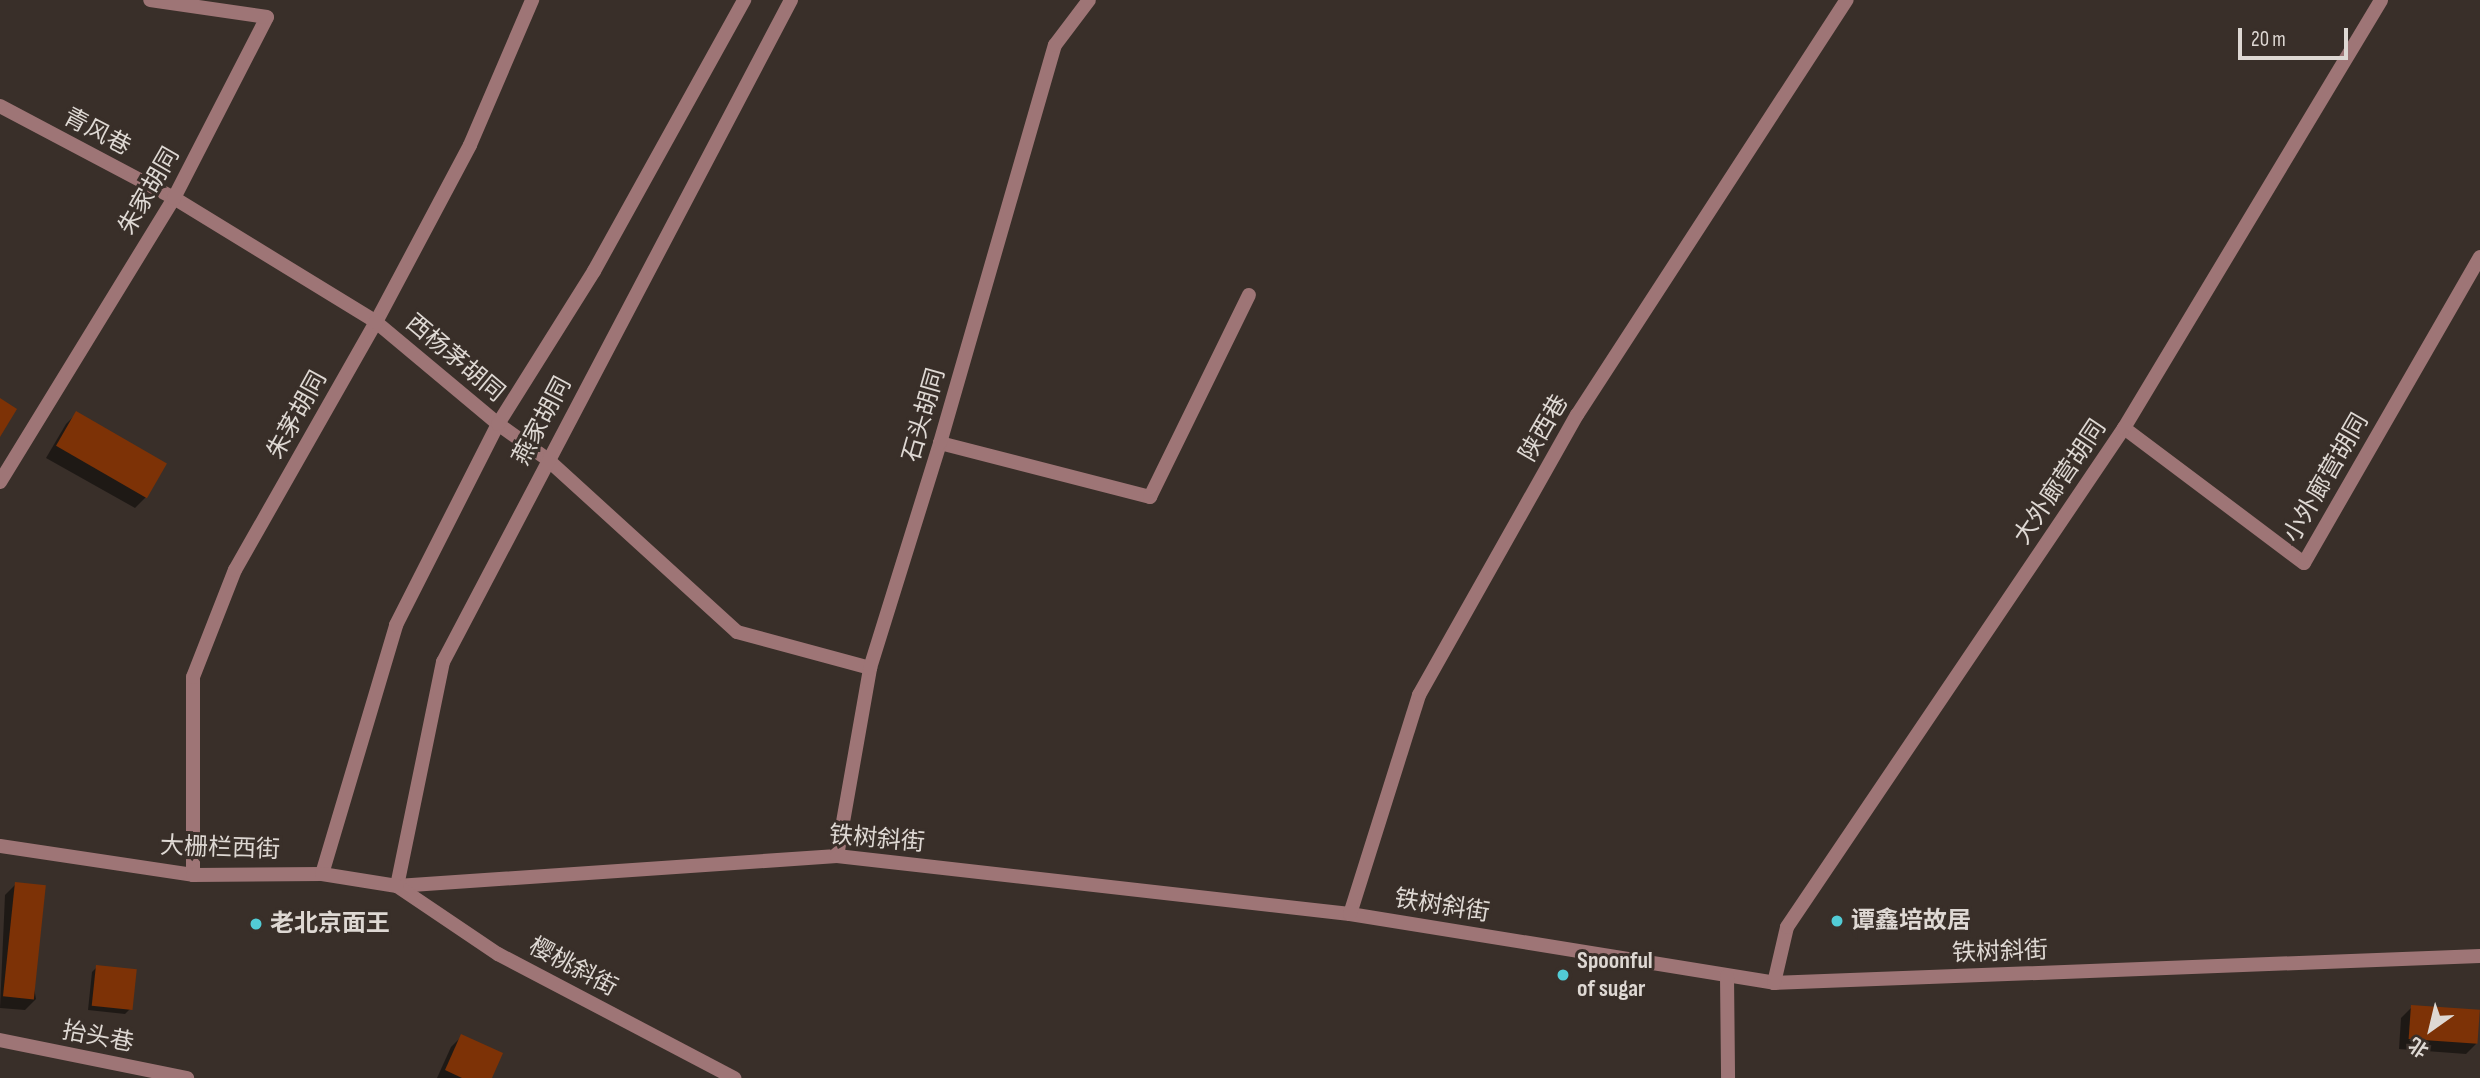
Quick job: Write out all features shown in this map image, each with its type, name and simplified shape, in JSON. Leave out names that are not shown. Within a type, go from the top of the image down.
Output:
[{"type":"street","name":"朱家胡同","points":[[0,482],[173,198],[267,17],[150,0]]},
{"type":"street","name":"朱茅胡同","points":[[192,875],[193,677],[235,570],[376,321],[470,145],[532,0]]},
{"type":"street","points":[[323,874],[396,625],[498,424],[594,271],[744,0]]},
{"type":"street","name":"燕家胡同","points":[[397,886],[443,662],[790,0]]},
{"type":"street","name":"石头胡同","points":[[836,856],[870,668],[940,443],[1055,45],[1089,0]]},
{"type":"street","name":"陕西巷","points":[[1350,914],[1419,695],[1577,415],[1846,0]]},
{"type":"street","name":"大外廊营胡同","points":[[1774,983],[1787,927],[2124,428],[2381,0]]},
{"type":"street","name":"青风巷","points":[[0,106],[173,198]]},
{"type":"street","name":"西杨茅胡同","points":[[173,198],[376,321],[498,424],[547,460],[737,632],[870,668]]},
{"type":"street","name":"小外廊营胡同","points":[[2124,428],[2304,563],[2480,257]]},
{"type":"street","points":[[940,443],[1150,497],[1248,295]]},
{"type":"street","name":"大栅栏西街","points":[[0,846],[192,875],[323,874],[397,886]]},
{"type":"street","name":"铁树斜街","points":[[397,886],[836,856],[1350,914],[1774,983],[2480,956]]},
{"type":"street","name":"樱桃斜街","points":[[397,886],[498,954],[734,1078]]},
{"type":"street","points":[[1727,976],[1728,1078]]},
{"type":"street","name":"抬头巷","points":[[0,1040],[187,1078]]},
{"type":"building","points":[[0,398],[17,409],[0,437]]},
{"type":"building","points":[[76,411],[167,464],[147,498],[56,446]]},
{"type":"building","points":[[15,882],[46,885],[34,1000],[3,996]]},
{"type":"building","points":[[96,965],[137,969],[132,1010],[92,1006]]},
{"type":"building","points":[[2411,1005],[2480,1010],[2477,1044],[2409,1039]]},
{"type":"building","points":[[461,1034],[503,1053],[492,1078],[462,1078],[445,1070]]},
{"type":"place","name":"谭鑫培故居","points":[[1837,921]]},
{"type":"place","name":"老北京面王","points":[[256,924]]},
{"type":"place","name":"Spoonful of sugar","points":[[1563,975]]}]
